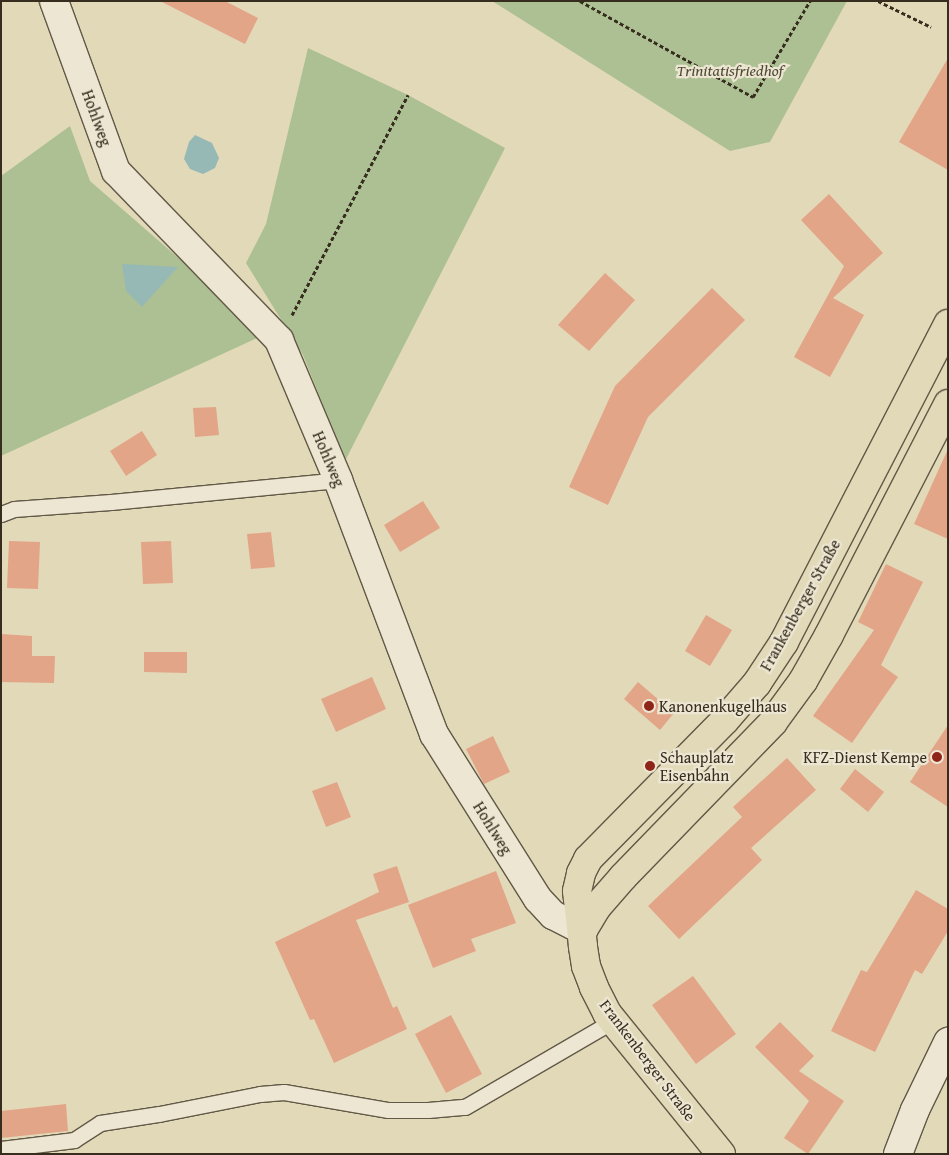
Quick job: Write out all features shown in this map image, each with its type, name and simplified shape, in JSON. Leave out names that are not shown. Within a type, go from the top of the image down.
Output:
[{"type":"main road","name":"Frankenberger Straße","points":[[715,1152],[614,1021],[594,987],[586,966],[578,890],[581,873],[588,859],[725,720],[757,683],[784,642],[948,324]]},
{"type":"main road","points":[[582,930],[596,908],[623,877],[773,722],[803,681],[834,627],[948,404]]},
{"type":"street","name":"Hohlweg","points":[[54,1],[116,170],[279,340],[338,480],[434,734],[538,899],[553,915],[582,930]]},
{"type":"street","points":[[898,1154],[915,1110],[948,1042]]},
{"type":"lane","points":[[1,514],[14,509],[111,502],[338,480]]},
{"type":"lane","points":[[1,1149],[74,1140],[100,1123],[159,1114],[260,1094],[284,1092],[388,1110],[428,1110],[465,1107],[614,1021]]},
{"type":"path","points":[[580,1],[753,97],[810,1]]},
{"type":"path","points":[[590,7],[593,1]]},
{"type":"path","points":[[878,1],[931,27]]},
{"type":"path","points":[[279,340],[408,95]]},
{"type":"green space","name":"Trinitatisfriedhof","points":[[492,1],[847,1],[770,142],[730,151]]},
{"type":"green space","points":[[308,48],[408,95],[505,148],[345,461],[303,355],[246,263],[266,224]]},
{"type":"green space","points":[[70,126],[90,181],[266,334],[1,456],[1,176]]},
{"type":"water","points":[[195,135],[212,143],[219,158],[215,168],[203,174],[190,169],[184,159],[189,142]]},
{"type":"water","points":[[122,264],[178,267],[142,307],[126,291]]},
{"type":"building","points":[[160,1],[225,1],[258,18],[245,44]]},
{"type":"building","points":[[948,58],[948,170],[899,142]]},
{"type":"building","points":[[829,194],[883,253],[833,298],[864,315],[830,377],[794,357],[844,266],[801,220]]},
{"type":"building","points":[[605,273],[635,300],[589,351],[558,325]]},
{"type":"building","points":[[712,288],[745,320],[648,417],[608,505],[569,487],[615,386]]},
{"type":"building","points":[[216,407],[219,435],[195,437],[193,408]]},
{"type":"building","points":[[142,431],[157,455],[126,476],[110,451]]},
{"type":"building","points":[[948,449],[948,539],[914,524]]},
{"type":"building","points":[[423,501],[440,528],[400,552],[384,525]]},
{"type":"building","points":[[271,532],[275,567],[251,569],[247,534]]},
{"type":"building","points":[[9,541],[40,542],[38,589],[7,588]]},
{"type":"building","points":[[171,541],[173,583],[143,584],[141,542]]},
{"type":"building","points":[[886,564],[923,582],[881,665],[898,677],[852,743],[813,716],[874,630],[858,622]]},
{"type":"building","points":[[706,615],[732,630],[710,666],[685,651]]},
{"type":"building","points":[[1,634],[32,636],[32,656],[55,656],[54,683],[1,682]]},
{"type":"building","points":[[144,652],[187,652],[187,673],[144,672]]},
{"type":"building","points":[[372,677],[386,709],[336,732],[321,699]]},
{"type":"building","name":"Kanonenkugelhaus","points":[[638,682],[674,713],[660,730],[624,699]]},
{"type":"building","name":"KFZ-Dienst Kempe","points":[[948,725],[948,807],[910,782]]},
{"type":"building","points":[[493,736],[510,772],[484,784],[466,749]]},
{"type":"building","points":[[787,758],[816,790],[751,848],[762,860],[679,939],[648,906],[742,817],[733,807]]},
{"type":"building","points":[[855,769],[884,792],[868,812],[840,789]]},
{"type":"building","points":[[337,782],[351,817],[326,827],[312,791]]},
{"type":"building","points":[[397,866],[409,902],[356,920],[393,1008],[397,1006],[407,1029],[334,1063],[314,1019],[310,1020],[275,942],[379,892],[373,874]]},
{"type":"building","points":[[496,871],[516,923],[471,939],[476,951],[433,968],[408,905]]},
{"type":"building","points":[[916,890],[948,909],[948,931],[922,974],[915,970],[875,1052],[831,1031],[861,970],[867,972]]},
{"type":"building","points":[[693,976],[736,1034],[696,1064],[652,1005]]},
{"type":"building","points":[[451,1015],[482,1074],[446,1093],[415,1034]]},
{"type":"building","points":[[780,1022],[814,1056],[799,1071],[844,1101],[808,1154],[784,1138],[809,1101],[755,1047]]},
{"type":"building","points":[[66,1104],[68,1131],[1,1138],[1,1111]]},
{"type":"place","name":"Kanonenkugelhaus","points":[[649,706]]},
{"type":"place","name":"KFZ-Dienst Kempe","points":[[937,757]]},
{"type":"place","name":"Schauplatz Eisenbahn","points":[[650,766]]}]
